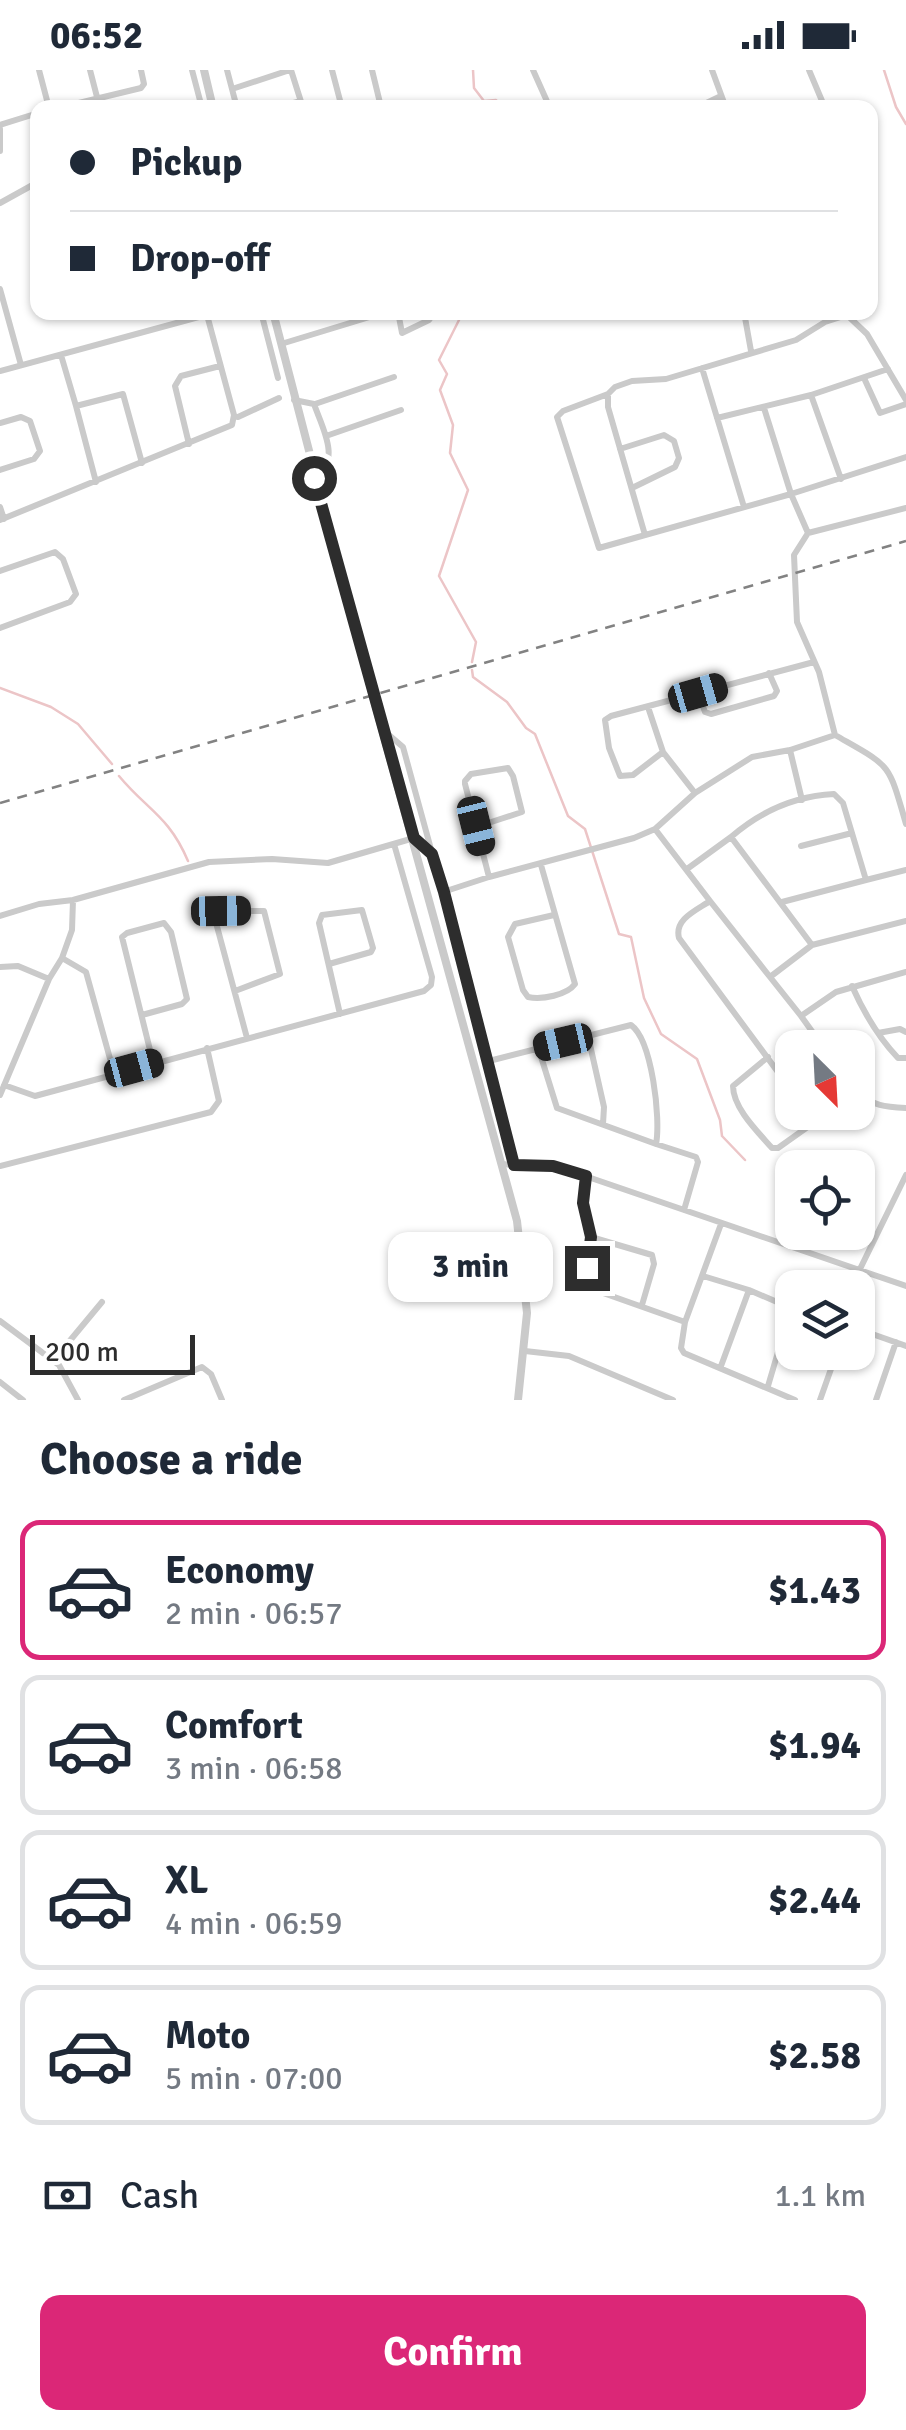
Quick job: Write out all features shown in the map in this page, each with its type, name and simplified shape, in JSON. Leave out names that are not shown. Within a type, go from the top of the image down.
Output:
[{"type":"street","points":[[39,70],[47,100]]},
{"type":"street","points":[[90,70],[98,98]]},
{"type":"street","points":[[90,100],[141,88],[141,70]]},
{"type":"street","points":[[192,70],[200,100]]},
{"type":"street","points":[[204,70],[211,100]]},
{"type":"street","points":[[227,70],[235,100]]},
{"type":"street","points":[[232,89],[290,70],[301,100]]},
{"type":"street","points":[[332,70],[340,100]]},
{"type":"street","points":[[379,100],[373,72],[384,70]]},
{"type":"street","points":[[534,70],[547,100]]},
{"type":"street","points":[[712,70],[723,100]]},
{"type":"street","points":[[809,70],[822,100]]},
{"type":"street","points":[[713,100],[721,96]]},
{"type":"street","points":[[0,151],[0,127],[30,116]]},
{"type":"street","points":[[0,204],[30,187]]},
{"type":"street","points":[[0,289],[21,365]]},
{"type":"street","points":[[0,370],[189,320]]},
{"type":"street","points":[[0,507],[2,519],[190,444],[234,422],[208,320]]},
{"type":"street","points":[[263,320],[278,378]]},
{"type":"street","points":[[275,320],[314,478],[517,1221],[527,1313],[518,1400]]},
{"type":"street","points":[[281,344],[360,320]]},
{"type":"street","points":[[400,320],[402,333],[429,320]]},
{"type":"street","points":[[746,320],[752,351]]},
{"type":"street","points":[[831,320],[796,340],[666,380],[632,381],[563,410],[557,417],[599,548],[906,458]]},
{"type":"street","points":[[852,320],[867,334],[906,402],[880,413],[864,378]]},
{"type":"street","points":[[61,355],[96,482]]},
{"type":"street","points":[[190,444],[176,380],[220,366]]},
{"type":"street","points":[[702,368],[744,507]]},
{"type":"street","points":[[717,418],[811,395],[888,369]]},
{"type":"street","points":[[294,400],[314,404],[394,377]]},
{"type":"street","points":[[76,406],[123,394],[142,464]]},
{"type":"street","points":[[608,394],[608,407],[645,534]]},
{"type":"street","points":[[811,395],[840,480]]},
{"type":"street","points":[[238,417],[278,398]]},
{"type":"street","points":[[596,399],[608,407]]},
{"type":"street","points":[[314,404],[330,457],[327,466],[314,478]]},
{"type":"street","points":[[764,408],[791,494],[808,533]]},
{"type":"street","points":[[326,436],[401,410]]},
{"type":"street","points":[[0,423],[21,417],[30,421],[40,451],[34,460],[0,470]]},
{"type":"street","points":[[620,449],[664,435],[674,441],[679,458],[675,467],[632,488]]},
{"type":"street","points":[[906,508],[808,533],[794,555],[797,622],[814,662],[834,734],[883,762],[892,774],[906,824]]},
{"type":"street","points":[[0,572],[55,552],[63,559],[76,594],[70,602],[0,628]]},
{"type":"street","points":[[663,752],[626,778],[620,776],[614,767],[604,720],[814,662]]},
{"type":"street","points":[[698,693],[705,712],[711,714],[774,696],[777,692],[770,673]]},
{"type":"street","points":[[648,707],[663,752],[695,794]]},
{"type":"street","points":[[382,729],[404,746],[514,1165]]},
{"type":"street","points":[[444,892],[634,838],[654,828],[695,794],[752,757],[790,750],[834,734]]},
{"type":"street","points":[[790,750],[802,800]]},
{"type":"street","points":[[476,826],[522,812],[508,768],[466,778],[465,784],[489,877]]},
{"type":"street","points":[[687,869],[761,813],[826,794],[840,797],[866,880]]},
{"type":"street","points":[[654,828],[812,1030]]},
{"type":"street","points":[[802,846],[852,833]]},
{"type":"street","points":[[731,836],[812,945]]},
{"type":"street","points":[[0,916],[209,862],[272,859],[328,863],[414,838]]},
{"type":"street","points":[[414,838],[432,854]]},
{"type":"street","points":[[4,1084],[34,1096],[424,992],[432,981],[394,844]]},
{"type":"street","points":[[541,865],[575,984],[567,992],[536,999],[528,997],[508,937],[515,924],[554,915]]},
{"type":"street","points":[[782,902],[906,870]]},
{"type":"street","points":[[0,1094],[49,979],[62,958],[72,930],[73,900]]},
{"type":"street","points":[[710,901],[680,922],[679,938],[775,1068]]},
{"type":"street","points":[[329,964],[371,952],[362,910],[319,918],[329,964],[340,1014]]},
{"type":"street","points":[[235,991],[276,978],[280,972],[264,911],[221,911],[216,916],[235,991],[247,1038]]},
{"type":"street","points":[[441,934],[451,921]]},
{"type":"street","points":[[770,978],[812,945],[906,921]]},
{"type":"street","points":[[142,1014],[182,1004],[187,999],[171,932],[164,923],[127,933],[122,938],[154,1062]]},
{"type":"street","points":[[62,958],[86,972],[114,1073]]},
{"type":"street","points":[[0,967],[18,966],[49,979]]},
{"type":"street","points":[[802,1016],[814,1004],[852,986],[906,972]]},
{"type":"street","points":[[852,986],[878,1033],[898,1058],[906,1058]]},
{"type":"street","points":[[474,1058],[631,1025],[637,1029],[658,1103],[660,1124],[656,1144]]},
{"type":"street","points":[[878,1033],[906,1032]]},
{"type":"street","points":[[588,1036],[604,1107],[603,1124]]},
{"type":"street","points":[[538,1047],[557,1108],[696,1157],[698,1162],[684,1210]]},
{"type":"street","points":[[0,1166],[211,1112],[219,1101],[207,1048]]},
{"type":"street","points":[[768,1058],[734,1086],[732,1093],[772,1148],[803,1130]]},
{"type":"street","points":[[875,1105],[906,1108]]},
{"type":"street","points":[[502,1164],[553,1166],[857,1270]]},
{"type":"street","points":[[864,1270],[906,1175]]},
{"type":"street","points":[[586,1176],[583,1203],[591,1237],[586,1284],[685,1322]]},
{"type":"street","points":[[721,1224],[685,1322],[681,1338],[684,1353],[796,1400]]},
{"type":"street","points":[[591,1237],[652,1255],[654,1264],[642,1305]]},
{"type":"street","points":[[702,1276],[750,1290],[791,1308],[768,1386]]},
{"type":"street","points":[[875,1276],[906,1286]]},
{"type":"street","points":[[722,1366],[750,1290]]},
{"type":"street","points":[[52,1361],[102,1302]]},
{"type":"street","points":[[0,1322],[62,1369],[78,1400]]},
{"type":"street","points":[[875,1335],[906,1346]]},
{"type":"street","points":[[876,1400],[896,1342]]},
{"type":"street","points":[[525,1351],[568,1356],[673,1400]]},
{"type":"street","points":[[124,1400],[202,1367],[211,1374],[222,1400]]},
{"type":"street","points":[[820,1400],[831,1370]]},
{"type":"street","points":[[0,1382],[24,1400]]},
{"type":"waterway","points":[[473,70],[474,88],[483,100]]},
{"type":"waterway","points":[[884,70],[906,124]]},
{"type":"waterway","points":[[459,320],[439,360],[447,374],[440,390],[453,425],[450,453],[468,490],[439,576],[476,642],[472,662]]},
{"type":"waterway","points":[[472,670],[473,677],[507,702],[535,734],[568,816],[585,829],[619,934],[631,937],[644,998],[661,1034],[697,1059],[720,1120],[722,1136],[745,1160]]},
{"type":"waterway","points":[[0,688],[51,707],[78,724],[112,764]]},
{"type":"waterway","points":[[119,776],[165,823],[188,861]]},
{"type":"railway","points":[[0,803],[906,541]]},
{"type":"route","points":[[314,478],[414,838],[432,854],[444,892],[514,1165],[553,1166],[586,1176],[583,1203],[591,1237],[587,1268]]}]
